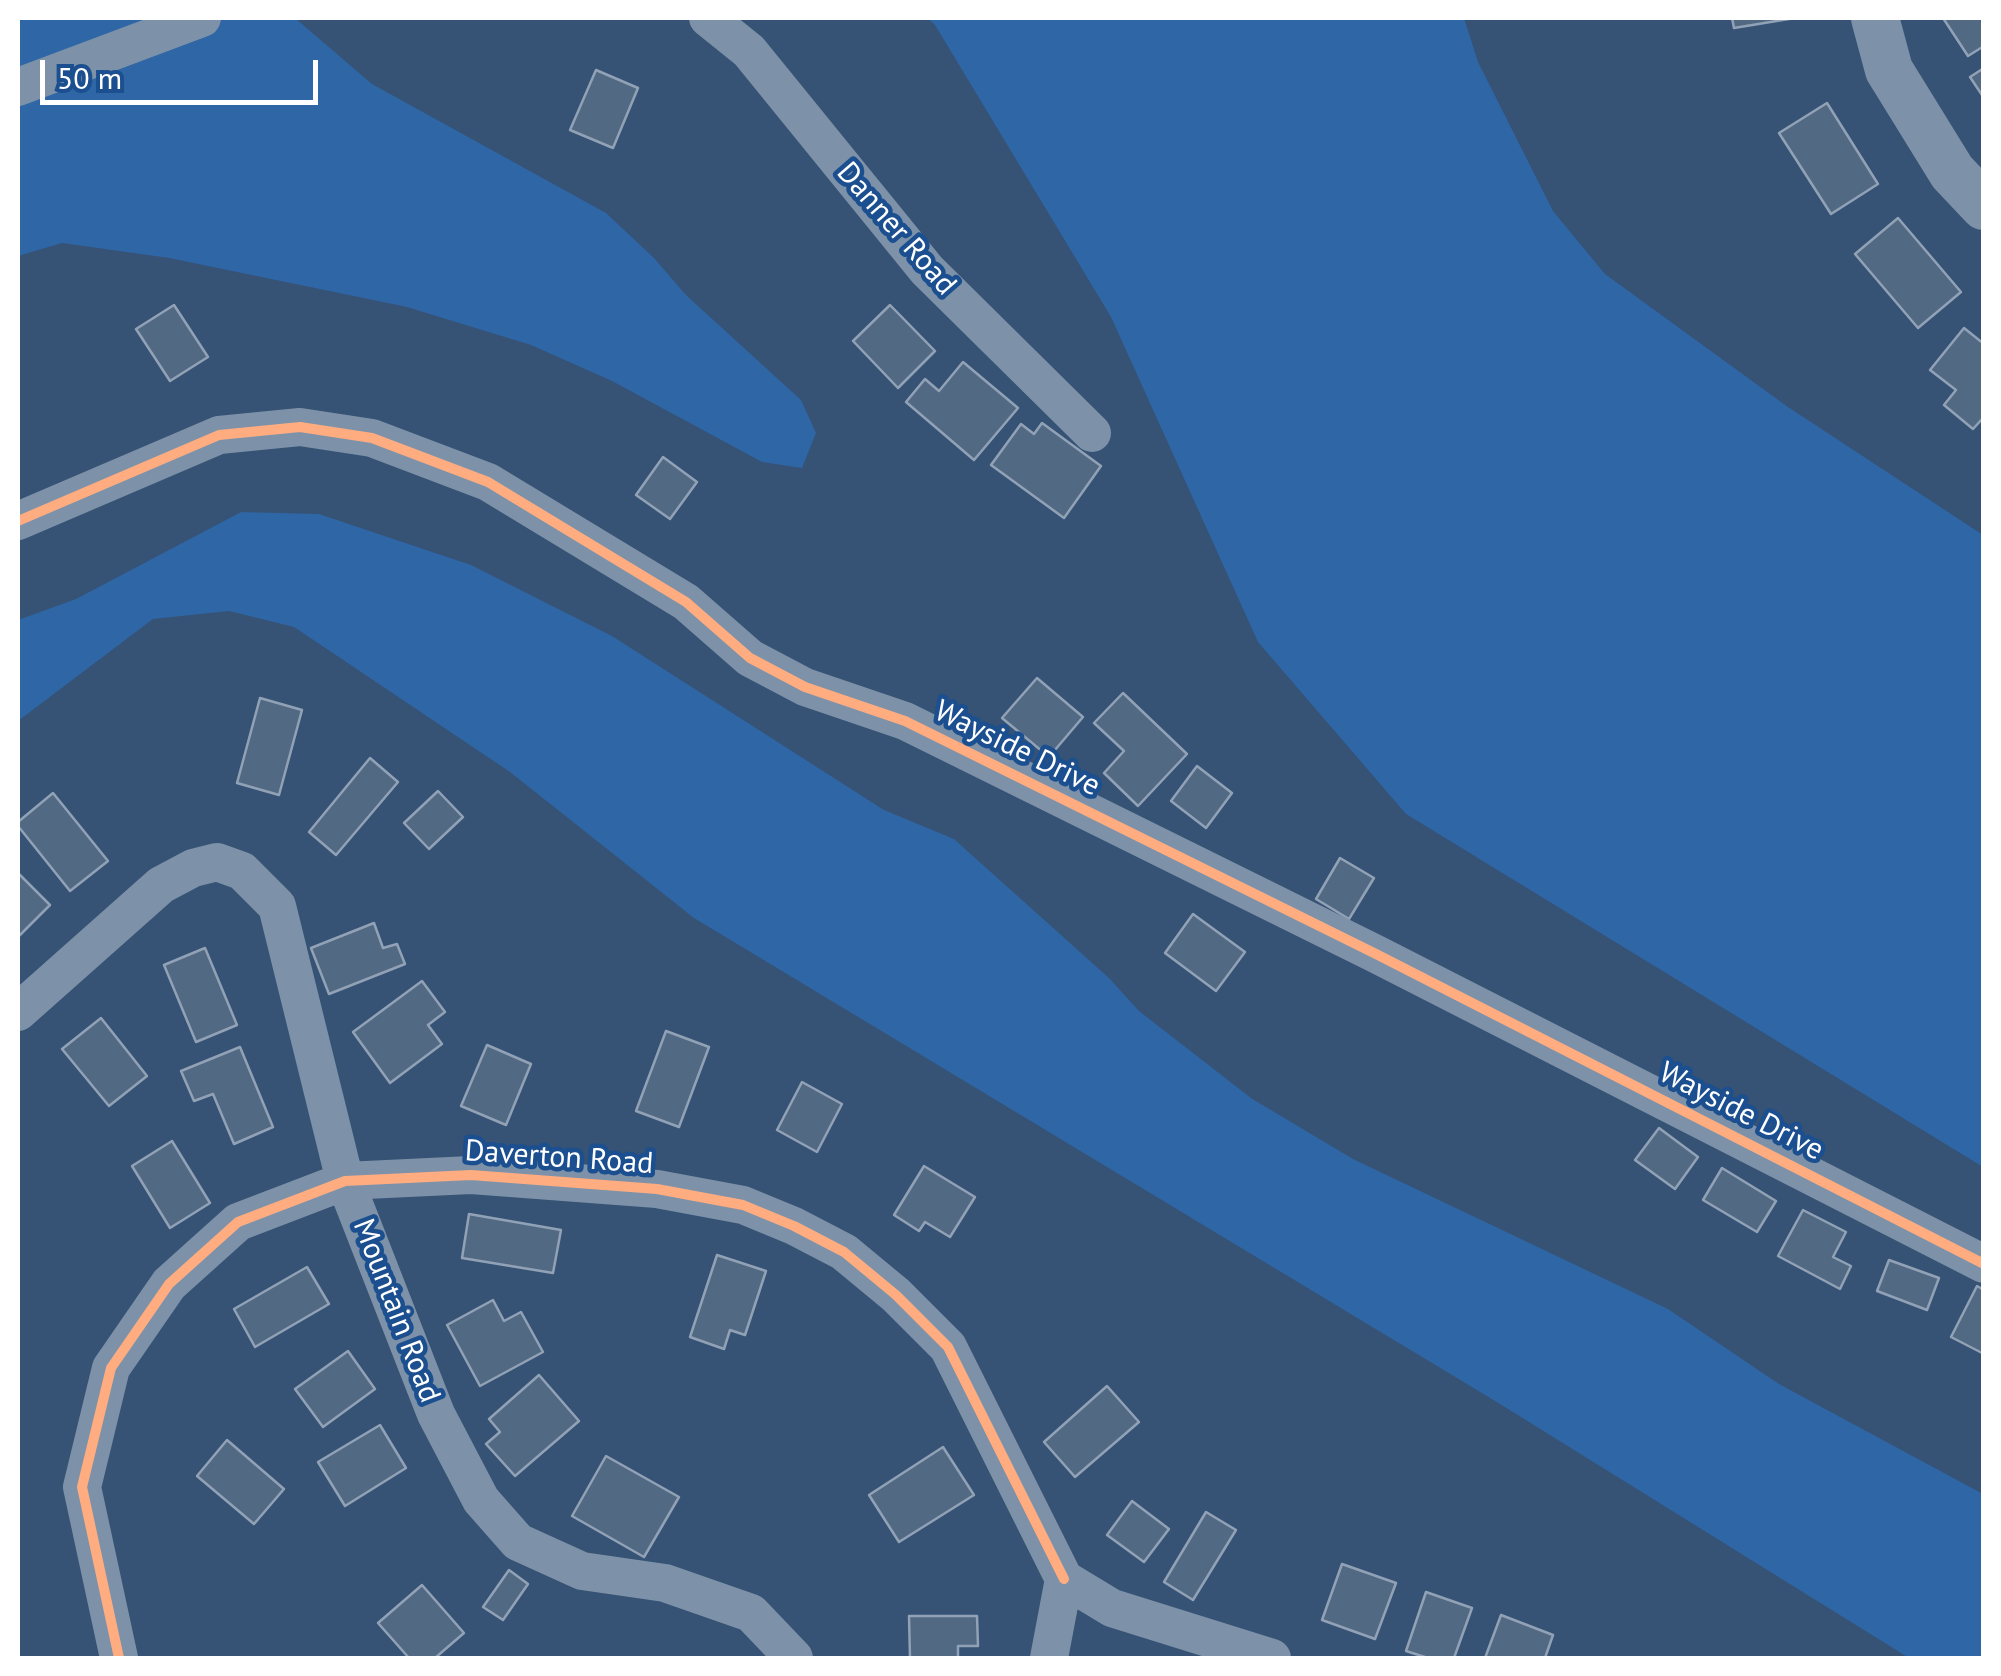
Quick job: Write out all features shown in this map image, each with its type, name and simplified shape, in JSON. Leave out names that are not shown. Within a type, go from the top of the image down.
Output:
[{"type":"street","points":[[18,87],[202,18]]},
{"type":"street","name":"Danner Road","points":[[708,18],[749,51],[927,270],[1092,433]]},
{"type":"street","points":[[1875,18],[1889,70],[1952,172],[1984,206]]},
{"type":"street","name":"Wayside Drive","points":[[18,521],[219,436],[300,427],[372,438],[488,482],[686,602],[750,658],[805,687],[922,730],[1394,963],[1984,1264]]},
{"type":"street","name":"Mountain Road","points":[[18,1012],[161,884],[193,868],[218,862],[242,871],[277,906],[345,1181],[436,1414],[481,1500],[518,1542],[582,1571],[665,1583],[751,1613],[794,1658]]},
{"type":"street","name":"Daverton Road","points":[[119,1658],[82,1487],[111,1368],[170,1284],[238,1222],[345,1181],[471,1175],[658,1189],[742,1204],[844,1252],[896,1294],[948,1348],[1064,1579]]},
{"type":"street","points":[[1049,1658],[1064,1579],[1112,1608],[1272,1658]]},
{"type":"shaded area","points":[[18,18],[295,18],[372,84],[606,213],[686,295],[801,400],[816,433],[802,468],[762,462],[612,381],[531,345],[407,307],[169,258],[62,243],[18,256]]},
{"type":"shaded area","points":[[927,18],[1464,18],[1478,62],[1553,211],[1605,274],[1788,407],[1983,535],[1983,1167],[1406,814],[1258,642],[1111,317],[935,25]]},
{"type":"shaded area","points":[[241,512],[319,514],[471,565],[612,636],[884,810],[954,839],[1109,978],[1139,1011],[1251,1098],[1353,1159],[1668,1309],[1779,1384],[1983,1494],[1983,1658],[1909,1658],[1500,1404],[694,918],[510,772],[294,627],[229,611],[153,619],[18,721],[18,620],[76,599]]},
{"type":"building","points":[[1732,18],[1795,18],[1734,28]]},
{"type":"building","points":[[1943,18],[1984,18],[1984,46],[1968,56]]},
{"type":"building","points":[[1984,68],[1984,98],[1970,77]]},
{"type":"building","points":[[596,70],[638,88],[613,148],[570,130]]},
{"type":"building","points":[[1827,103],[1878,184],[1831,214],[1779,133]]},
{"type":"building","points":[[1898,218],[1961,292],[1918,328],[1855,254]]},
{"type":"building","points":[[174,305],[208,357],[170,381],[136,329]]},
{"type":"building","points":[[890,305],[935,351],[898,388],[853,341]]},
{"type":"building","points":[[1964,328],[1984,344],[1984,417],[1973,429],[1944,405],[1956,390],[1930,370]]},
{"type":"building","points":[[963,362],[1018,408],[974,460],[906,402],[925,379],[939,391]]},
{"type":"building","points":[[1042,423],[1101,466],[1064,518],[991,465],[1021,424],[1034,434]]},
{"type":"building","points":[[663,457],[697,482],[670,519],[636,495]]},
{"type":"building","points":[[1037,678],[1083,717],[1049,757],[1002,718]]},
{"type":"building","points":[[1123,693],[1187,754],[1138,806],[1104,773],[1124,751],[1094,723]]},
{"type":"building","points":[[260,698],[302,710],[279,795],[237,783]]},
{"type":"building","points":[[370,758],[398,782],[336,855],[309,832]]},
{"type":"building","points":[[1197,766],[1232,793],[1206,828],[1171,801]]},
{"type":"building","points":[[438,791],[463,817],[429,849],[404,823]]},
{"type":"building","points":[[53,793],[108,861],[70,891],[18,826]]},
{"type":"building","points":[[1340,858],[1374,878],[1349,919],[1316,899]]},
{"type":"building","points":[[18,873],[50,905],[18,937]]},
{"type":"building","points":[[1193,914],[1245,952],[1216,991],[1165,953]]},
{"type":"building","points":[[374,923],[383,948],[397,944],[405,964],[329,994],[311,948]]},
{"type":"building","points":[[205,948],[237,1025],[196,1042],[164,965]]},
{"type":"building","points":[[422,981],[445,1012],[428,1025],[442,1044],[390,1083],[353,1032]]},
{"type":"building","points":[[101,1018],[147,1076],[109,1106],[62,1049]]},
{"type":"building","points":[[666,1031],[709,1047],[679,1127],[636,1111]]},
{"type":"building","points":[[487,1045],[531,1064],[506,1125],[461,1106]]},
{"type":"building","points":[[240,1047],[273,1127],[234,1144],[213,1094],[194,1101],[181,1071]]},
{"type":"building","points":[[802,1082],[842,1104],[817,1152],[777,1130]]},
{"type":"building","points":[[1659,1128],[1698,1157],[1675,1189],[1635,1160]]},
{"type":"building","points":[[172,1141],[210,1203],[170,1228],[132,1166]]},
{"type":"building","points":[[924,1166],[975,1197],[950,1237],[925,1222],[919,1231],[894,1215]]},
{"type":"building","points":[[1722,1168],[1776,1201],[1757,1232],[1703,1200]]},
{"type":"building","points":[[1803,1210],[1846,1232],[1833,1257],[1851,1266],[1840,1289],[1778,1256]]},
{"type":"building","points":[[469,1214],[561,1230],[553,1273],[462,1258]]},
{"type":"building","points":[[717,1255],[766,1271],[745,1335],[730,1330],[724,1349],[690,1337]]},
{"type":"building","points":[[1889,1260],[1939,1278],[1927,1310],[1877,1291]]},
{"type":"building","points":[[307,1267],[329,1304],[255,1347],[234,1309]]},
{"type":"building","points":[[1977,1286],[1984,1290],[1984,1354],[1951,1337]]},
{"type":"building","points":[[493,1300],[504,1321],[521,1312],[543,1352],[480,1386],[447,1325]]},
{"type":"building","points":[[348,1351],[375,1389],[323,1427],[295,1389]]},
{"type":"building","points":[[539,1375],[579,1421],[515,1476],[486,1444],[500,1432],[489,1419]]},
{"type":"building","points":[[1107,1386],[1139,1422],[1075,1477],[1044,1442]]},
{"type":"building","points":[[380,1425],[406,1468],[345,1506],[318,1462]]},
{"type":"building","points":[[227,1440],[284,1489],[254,1524],[197,1476]]},
{"type":"building","points":[[943,1447],[974,1495],[899,1542],[869,1495]]},
{"type":"building","points":[[606,1456],[679,1497],[644,1557],[572,1516]]},
{"type":"building","points":[[1132,1501],[1169,1529],[1144,1562],[1107,1535]]},
{"type":"building","points":[[1206,1512],[1236,1530],[1193,1600],[1164,1582]]},
{"type":"building","points":[[1342,1564],[1396,1583],[1375,1639],[1322,1620]]},
{"type":"building","points":[[509,1570],[528,1584],[503,1620],[483,1607]]},
{"type":"building","points":[[422,1585],[464,1633],[435,1658],[409,1658],[378,1623]]},
{"type":"building","points":[[1426,1592],[1472,1608],[1454,1658],[1428,1658],[1406,1651]]},
{"type":"building","points":[[1501,1615],[1553,1635],[1545,1658],[1485,1658]]},
{"type":"building","points":[[909,1616],[977,1616],[978,1646],[958,1646],[958,1658],[910,1658]]},
{"type":"cycle path","points":[[18,521],[219,435],[300,427],[372,438],[488,482],[686,602],[750,658],[805,687],[905,721],[1376,954],[1984,1264]]},
{"type":"cycle path","points":[[119,1658],[82,1487],[111,1368],[169,1284],[238,1222],[345,1181],[471,1175],[657,1189],[743,1205],[844,1252],[896,1295],[948,1347],[1064,1579]]}]
